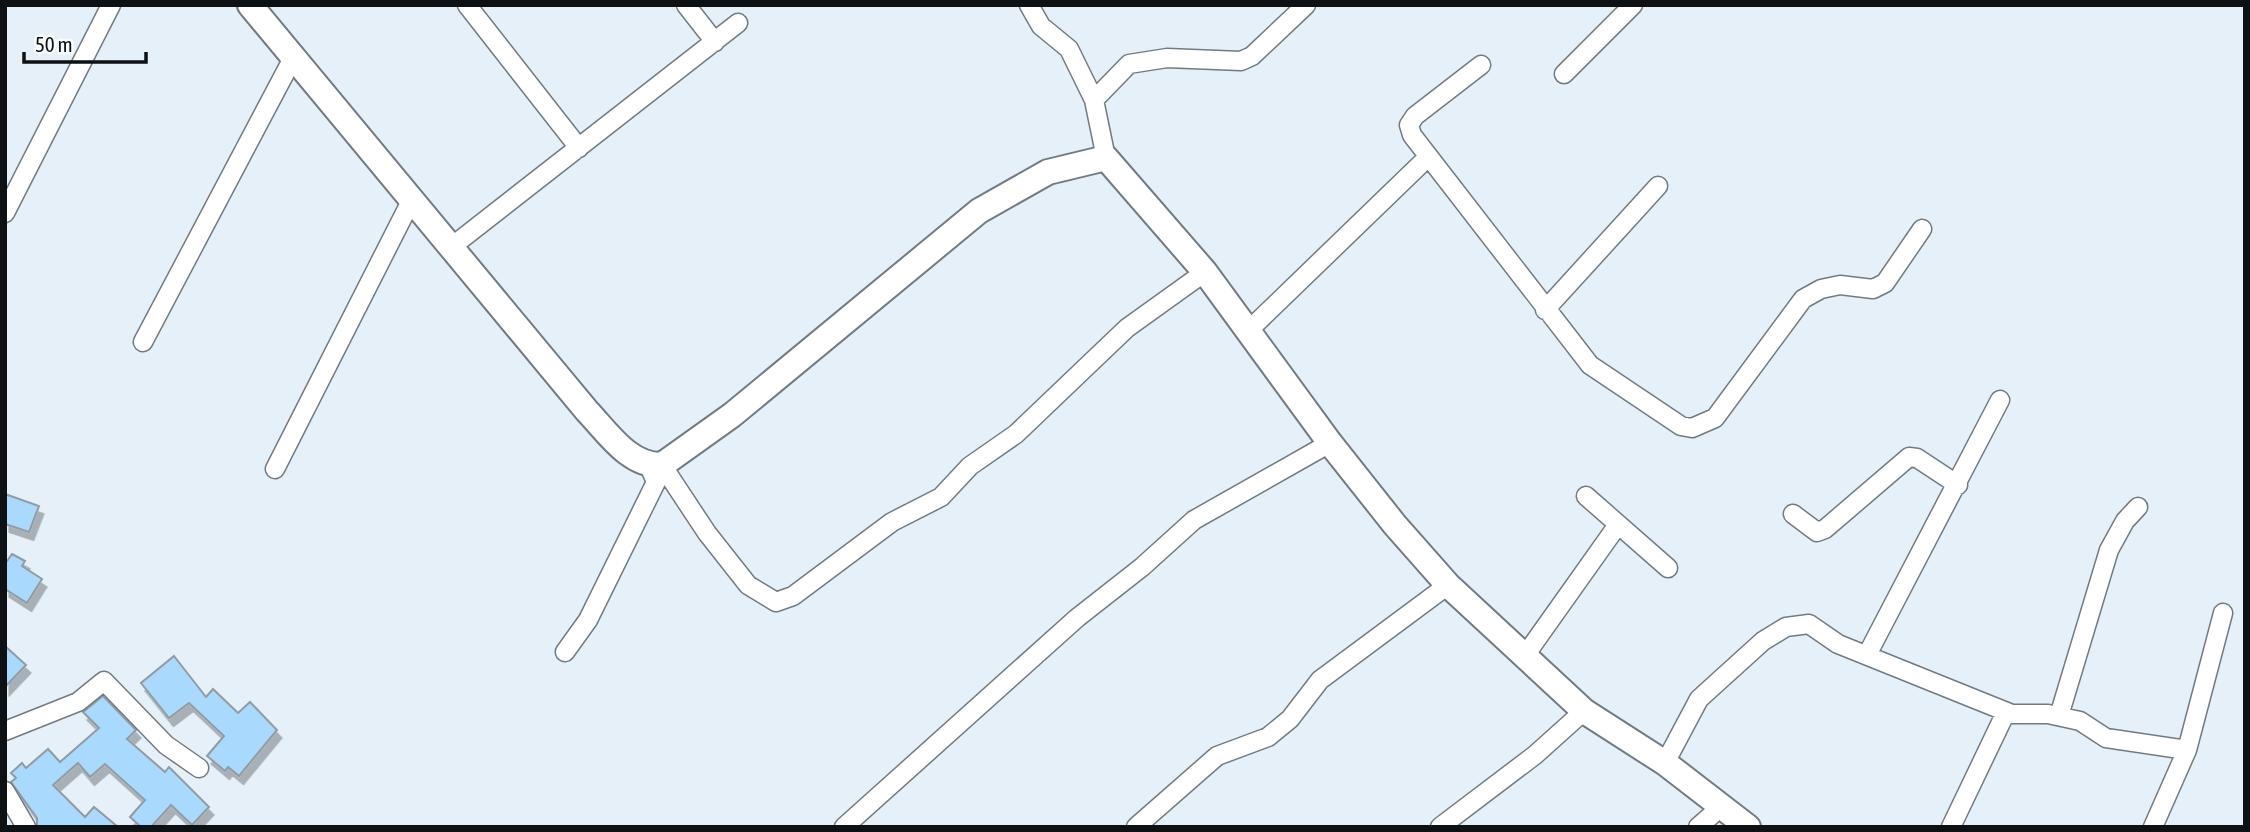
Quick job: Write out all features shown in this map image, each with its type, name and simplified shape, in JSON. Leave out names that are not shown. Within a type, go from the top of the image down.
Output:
[{"type":"street","points":[[5,213],[111,5]]},
{"type":"street","points":[[250,5],[587,411],[633,459],[655,466],[748,585],[776,602],[793,596],[892,522],[942,496],[970,466],[1016,434],[1127,328],[1205,272]]},
{"type":"street","points":[[467,5],[579,148]]},
{"type":"street","points":[[686,5],[715,42]]},
{"type":"street","points":[[1029,5],[1041,26],[1069,49],[1094,100],[1106,158],[1205,272],[1330,443],[1395,526],[1448,584],[1584,711],[1665,763],[1748,827]]},
{"type":"street","points":[[1094,100],[1129,64],[1167,58],[1241,61],[1252,56],[1306,5]]},
{"type":"street","points":[[1564,74],[1633,5]]},
{"type":"street","points":[[450,248],[738,23]]},
{"type":"street","points":[[143,342],[293,58]]},
{"type":"street","points":[[1481,65],[1415,116],[1409,125],[1427,159],[1590,365],[1681,426],[1692,428],[1715,418],[1803,299],[1821,289],[1839,285],[1872,289],[1885,283],[1922,229]]},
{"type":"street","points":[[655,466],[732,415],[979,212],[1048,172],[1106,158]]},
{"type":"street","points":[[1248,331],[1427,159]]},
{"type":"street","points":[[1545,310],[1658,186]]},
{"type":"street","points":[[275,469],[411,201]]},
{"type":"street","points":[[1867,655],[1886,614],[1958,485],[2000,400]]},
{"type":"street","points":[[844,827],[1077,618],[1142,567],[1194,520],[1330,443]]},
{"type":"street","points":[[1793,514],[1817,532],[1909,457],[1917,458],[1958,485]]},
{"type":"street","points":[[565,652],[588,620],[656,482],[655,466]]},
{"type":"street","points":[[1586,496],[1668,568]]},
{"type":"street","points":[[2059,716],[2109,550],[2125,521],[2138,507]]},
{"type":"street","points":[[1524,657],[1617,526]]},
{"type":"street","points":[[1136,827],[1217,756],[1268,737],[1290,719],[1320,680],[1448,584]]},
{"type":"street","points":[[2153,827],[2187,750],[2223,612]]},
{"type":"street","points":[[1665,763],[1699,699],[1763,640],[1786,627],[1810,624],[1838,644],[2006,712],[2080,720],[2106,738],[2187,750]]},
{"type":"street","points":[[5,731],[78,702],[104,681],[166,745],[199,768]]},
{"type":"street","points":[[1440,827],[1535,755],[1584,711]]},
{"type":"street","points":[[1951,827],[2006,712]]},
{"type":"street","points":[[5,791],[26,827]]},
{"type":"street","points":[[1698,827],[1722,806]]},
{"type":"building","points":[[5,494],[39,506],[29,532],[5,524]]},
{"type":"building","points":[[12,554],[25,561],[22,566],[42,579],[27,603],[5,589],[5,564]]},
{"type":"building","points":[[5,646],[26,665],[5,687]]},
{"type":"building","points":[[174,656],[206,697],[213,689],[238,713],[250,702],[277,730],[239,776],[228,767],[225,771],[207,756],[224,736],[189,703],[169,718],[141,683]]},
{"type":"building","points":[[103,696],[136,730],[127,739],[165,772],[169,767],[209,807],[192,825],[171,805],[151,827],[141,827],[130,817],[145,800],[105,764],[90,777],[78,763],[53,785],[85,817],[94,807],[118,827],[37,827],[37,818],[11,782],[16,778],[11,773],[22,763],[26,768],[48,749],[60,762],[99,728],[83,712]]}]
